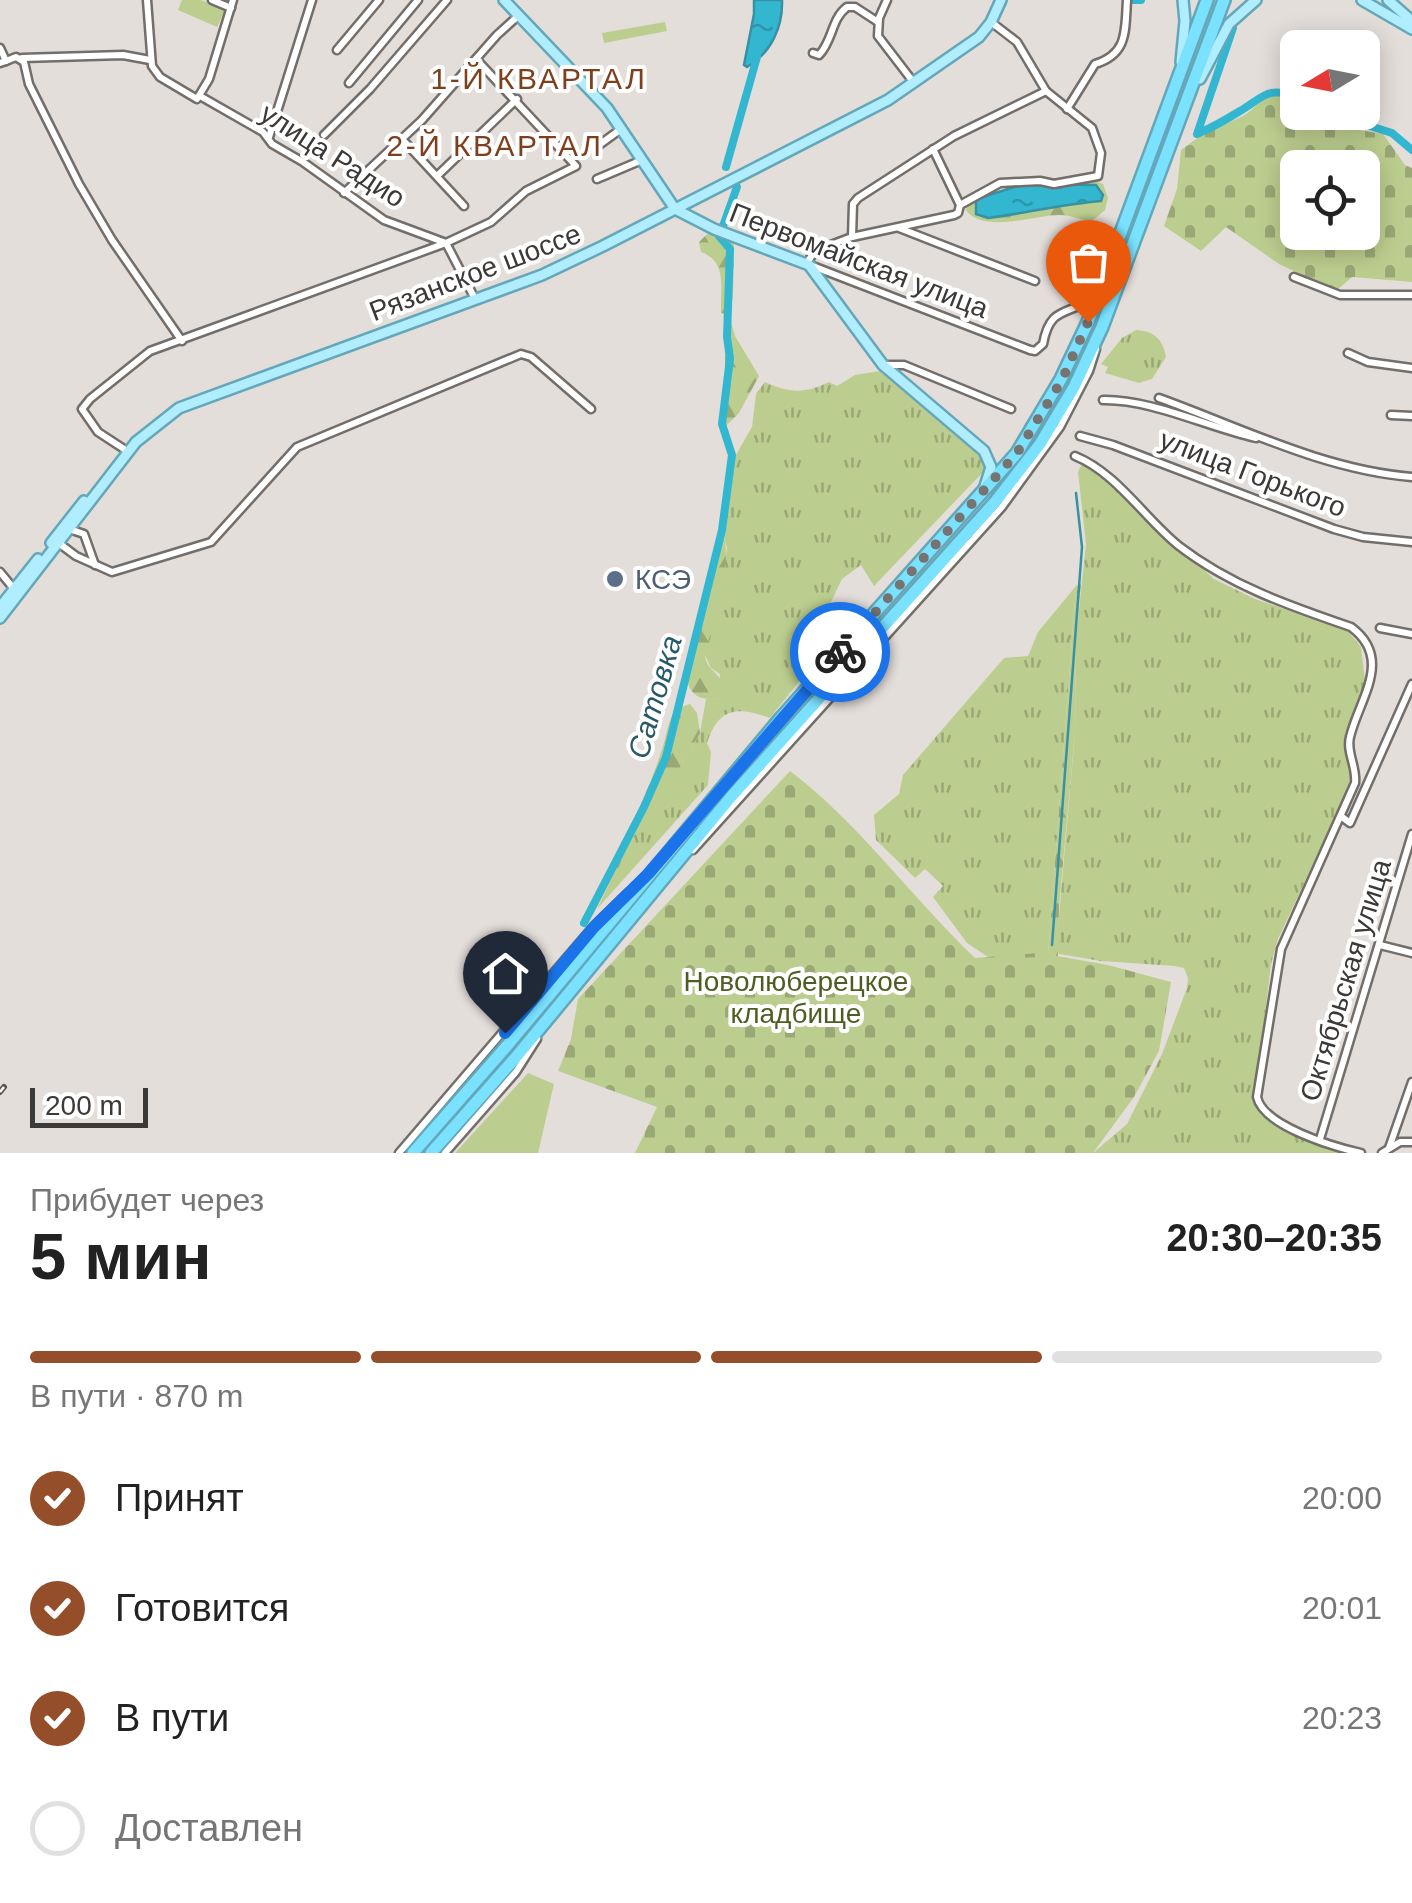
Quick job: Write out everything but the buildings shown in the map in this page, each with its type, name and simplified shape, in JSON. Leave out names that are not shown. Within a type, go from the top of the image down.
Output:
[{"type":"highway","points":[[412,1153],[782,718],[1017,453],[1062,380],[1099,294],[1207,0]]},
{"type":"highway","points":[[431,1153],[781,740],[1012,482],[1061,410],[1102,327],[1224,0]]},
{"type":"main road","points":[[504,0],[622,128],[673,207]]},
{"type":"main road","name":"Рязанское шоссе","points":[[0,607],[67,528],[124,450],[144,428],[189,398],[473,295],[574,254],[673,207],[888,100],[969,46],[992,22],[998,0]]},
{"type":"main road","name":"Рязанское шоссе","points":[[67,528],[84,512],[136,442],[179,408],[542,275],[911,79],[976,33],[998,0]]},
{"type":"main road","points":[[1180,76],[1183,0]]},
{"type":"main road","points":[[1186,103],[1229,24],[1256,0]]},
{"type":"main road","points":[[1362,0],[1412,29]]},
{"type":"main road","points":[[1388,0],[1412,21]]},
{"type":"main road","name":"Первомайская улица","points":[[673,207],[714,229],[808,264]]},
{"type":"main road","points":[[808,264],[883,365],[984,451],[990,461],[990,473],[981,496]]},
{"type":"main road","name":"Рязанское шоссе","points":[[0,618],[56,541]]},
{"type":"street","points":[[0,48],[3,62],[123,54],[150,60],[147,0]]},
{"type":"street","points":[[198,98],[209,80],[232,4],[212,0]]},
{"type":"street","points":[[268,138],[312,0]]},
{"type":"street","points":[[336,50],[379,0]]},
{"type":"street","points":[[349,84],[418,0]]},
{"type":"street","points":[[324,135],[370,90],[447,0]]},
{"type":"street","points":[[887,0],[878,22],[880,41],[911,79]]},
{"type":"street","points":[[1067,109],[1095,64],[1108,61],[1120,49],[1126,0]]},
{"type":"street","points":[[812,53],[819,55],[824,50],[838,16],[847,7],[856,7],[878,22]]},
{"type":"street","points":[[344,192],[402,139],[519,16]]},
{"type":"street","points":[[960,205],[1000,183],[1054,184],[1098,176],[1101,152],[1092,128],[1046,92],[1017,42],[992,22]]},
{"type":"street","points":[[20,58],[79,184],[112,240],[182,340]]},
{"type":"street","points":[[124,450],[98,432],[82,410],[141,356],[446,243],[492,222],[526,191],[576,166],[476,59]]},
{"type":"street","name":"улица Радио","points":[[150,60],[160,77],[268,138],[384,220],[446,243]]},
{"type":"street","points":[[852,237],[853,204],[858,198],[933,150],[1046,92]]},
{"type":"street","points":[[437,176],[516,99]]},
{"type":"street","points":[[599,145],[622,128]]},
{"type":"street","points":[[402,139],[464,206]]},
{"type":"street","points":[[808,264],[815,250],[852,237],[958,213],[960,205],[933,150]]},
{"type":"street","points":[[597,179],[644,160]]},
{"type":"street","points":[[899,228],[1035,281]]},
{"type":"street","points":[[446,243],[473,295]]},
{"type":"street","name":"Первомайская улица","points":[[808,264],[1035,351],[1043,344],[1044,330],[1052,318],[1099,294]]},
{"type":"street","points":[[1294,277],[1340,295],[1412,295]]},
{"type":"street","points":[[1348,352],[1375,363],[1412,368]]},
{"type":"street","points":[[56,541],[96,566],[117,571],[211,542],[297,447],[521,354],[531,357],[591,410]]},
{"type":"street","points":[[883,365],[904,366],[1011,409]]},
{"type":"street","points":[[1159,398],[1353,469],[1412,477]]},
{"type":"street","points":[[1103,400],[1132,401],[1222,430],[1280,443]]},
{"type":"street","points":[[1391,414],[1412,416]]},
{"type":"street","name":"улица Горького","points":[[1080,436],[1114,445],[1334,530],[1412,542]]},
{"type":"street","points":[[1075,456],[1105,474],[1156,527],[1216,572],[1358,632],[1374,667],[1350,737],[1356,776],[1342,817],[1278,961],[1257,1097],[1260,1108],[1294,1132],[1361,1153]]},
{"type":"street","points":[[84,512],[84,534],[96,566]]},
{"type":"street","points":[[67,528],[84,534]]},
{"type":"street","points":[[80,558],[90,545]]},
{"type":"street","points":[[0,572],[14,588]]},
{"type":"street","points":[[1380,628],[1412,634]]},
{"type":"street","points":[[1342,817],[1350,823],[1412,684]]},
{"type":"street","name":"Октябрьская улица","points":[[1320,1139],[1412,834]]},
{"type":"street","points":[[399,1153],[594,927],[648,874]]},
{"type":"street","points":[[1380,945],[1412,953]]},
{"type":"street","points":[[445,1153],[516,1072],[563,1000]]},
{"type":"street","points":[[1385,1150],[1412,1082]]},
{"type":"street","points":[[1385,1150],[1412,1142]]},
{"type":"green space","points":[[182,0],[201,0],[225,10],[217,27],[178,10]]},
{"type":"green space","points":[[665,22],[667,31],[604,43],[602,33]]},
{"type":"green space","points":[[1280,97],[1280,130],[1359,130],[1383,134],[1405,165],[1412,168],[1412,282],[1352,277],[1336,291],[1279,264],[1226,227],[1201,251],[1164,226],[1177,189],[1181,150],[1209,131],[1244,116],[1259,103]]},
{"type":"green space","points":[[1090,179],[1103,184],[1108,198],[1105,210],[1092,221],[1059,215],[1010,222],[984,221],[966,210],[968,203],[992,189],[998,192],[977,200],[979,217],[1096,202],[1060,186]]},
{"type":"green space","points":[[708,233],[734,243],[729,315],[721,313],[719,269],[710,256],[701,252],[699,242]]},
{"type":"green space","points":[[725,320],[731,322],[759,376],[739,413],[725,427],[720,420],[725,383]]},
{"type":"green space","points":[[1136,330],[1157,337],[1166,357],[1152,379],[1139,383],[1105,373],[1108,367],[1101,364],[1122,338]]},
{"type":"green space","points":[[880,371],[978,453],[985,470],[874,586],[861,565],[842,579],[828,608],[839,631],[770,718],[740,711],[731,712],[718,722],[707,743],[711,752],[708,785],[597,909],[631,838],[654,811],[700,733],[706,699],[720,698],[720,674],[711,668],[704,653],[724,571],[733,460],[752,427],[756,394],[765,382],[789,390],[805,390],[829,382],[837,386],[855,375]]},
{"type":"green space","points":[[1082,463],[1214,579],[1255,599],[1347,630],[1361,647],[1365,681],[1344,740],[1352,781],[1278,939],[1271,964],[1255,1099],[1260,1110],[1282,1128],[1353,1153],[1093,1153],[1127,1124],[1162,1054],[1188,978],[1184,968],[1175,966],[1101,961],[1059,954],[1056,950],[1075,733],[1076,637],[1086,544],[1078,472]]},
{"type":"green space","points":[[724,537],[723,584],[705,653],[706,662],[724,683],[728,697],[707,699],[692,691],[687,678],[719,543]]},
{"type":"green space","points":[[1081,584],[1075,733],[1058,956],[1048,955],[1076,586]]},
{"type":"green space","points":[[1076,586],[1048,955],[991,959],[967,943],[933,897],[943,886],[925,869],[915,878],[876,840],[874,815],[899,794],[903,775],[1004,658],[1028,656],[1038,632]]},
{"type":"green space","points":[[690,704],[697,713],[700,733],[655,811],[631,838],[594,913],[582,919],[639,809],[672,717]]},
{"type":"green space","name":"Новолюберецкое кладбище","points":[[790,771],[861,836],[975,958],[1040,953],[1171,982],[1159,1051],[1134,1097],[1093,1153],[635,1153],[657,1107],[558,1071],[571,1039],[578,999]]},
{"type":"green space","points":[[528,1073],[554,1084],[538,1153],[455,1153]]},
{"type":"water","points":[[754,0],[782,0],[782,10],[769,47],[747,67],[744,65]]},
{"type":"water","points":[[1024,184],[1096,185],[1103,195],[1101,201],[1002,216],[988,218],[976,214],[976,199]]},
{"type":"waterway","points":[[1134,0],[1141,0]]},
{"type":"waterway","points":[[1233,28],[1197,134],[1266,94],[1280,93]]},
{"type":"waterway","name":"Сатовка","points":[[726,167],[757,57]]},
{"type":"waterway","points":[[1380,129],[1392,133],[1412,150]]},
{"type":"waterway","name":"Сатовка","points":[[723,226],[735,184]]},
{"type":"waterway","name":"Сатовка","points":[[584,923],[666,757],[722,530],[732,455],[722,424],[730,358],[730,249],[719,236]]},
{"type":"waterway","points":[[1052,945],[1082,547],[1076,493]]},
{"type":"railway","points":[[0,1092],[4,1087]]},
{"type":"way so far","points":[[840,652],[1017,453],[1062,380],[1088,322]]},
{"type":"place","name":"КСЭ","points":[[615,579]]},
{"type":"district","name":"1-Й КВАРТАЛ","points":[[539,79]]},
{"type":"district","name":"2-Й КВАРТАЛ","points":[[495,146]]},
{"type":"route","points":[[505,1033],[594,927],[648,874],[840,652]]}]
